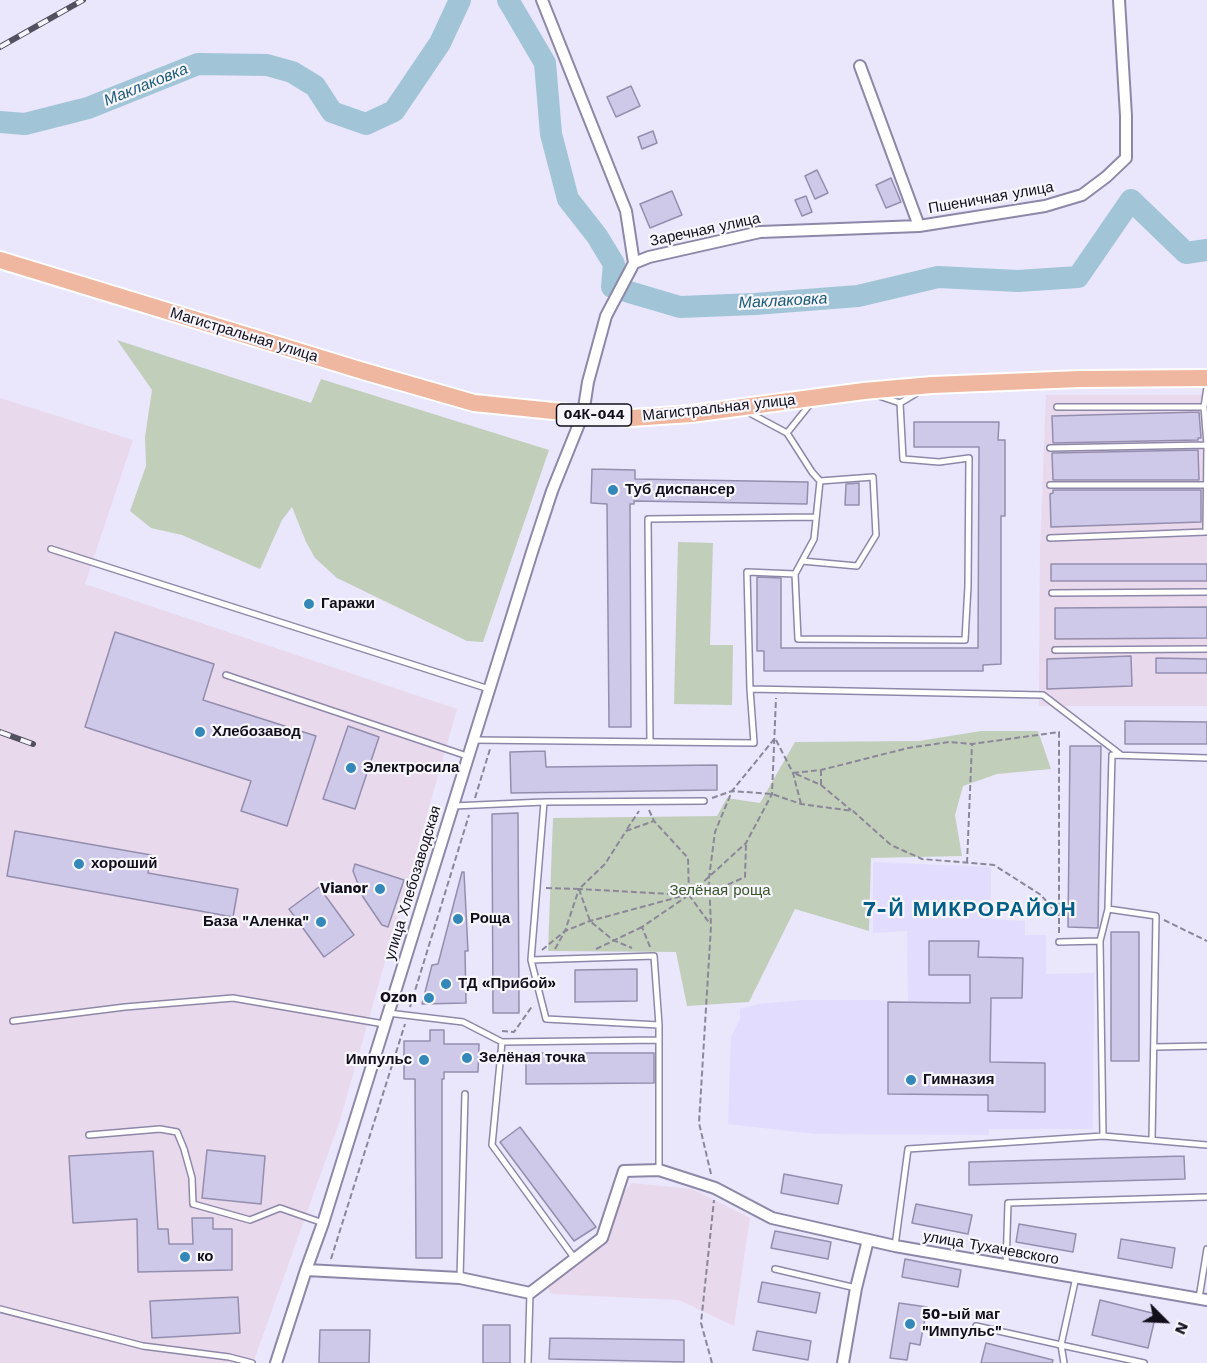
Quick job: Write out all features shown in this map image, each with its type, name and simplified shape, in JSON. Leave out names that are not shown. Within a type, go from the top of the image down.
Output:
[{"type":"main road","name":"Магистральная улица","points":[[0,260],[474,403],[583,414],[631,418],[691,414],[864,391],[932,385],[1080,379],[1207,378]]},
{"type":"street","name":"Заречная улица","points":[[542,0],[626,211],[634,263],[649,257],[760,232],[919,226]]},
{"type":"street","name":"Пшеничная улица","points":[[919,226],[1045,206],[1082,195],[1106,177],[1125,158],[1119,0]]},
{"type":"street","points":[[860,66],[919,226]]},
{"type":"street","name":"улица Хлебозаводская","points":[[276,1363],[323,1223],[467,756],[552,490],[583,414],[588,382],[606,316],[634,263]]},
{"type":"street","name":"улица Тухачевского","points":[[575,1259],[602,1238],[624,1171],[659,1170],[715,1188],[772,1218],[896,1246],[1203,1300]]},
{"type":"street","points":[[843,1363],[856,1288],[868,1240]]},
{"type":"street","points":[[306,1270],[460,1278],[530,1293],[575,1259]]},
{"type":"lane","points":[[864,391],[900,403],[932,385]]},
{"type":"lane","points":[[1050,538],[1206,532],[1207,445],[1204,407],[1207,387]]},
{"type":"lane","points":[[787,433],[816,397]]},
{"type":"lane","points":[[738,407],[787,433],[820,481],[814,539],[795,574],[798,639],[965,640],[968,586],[969,458],[939,462],[903,459],[900,403]]},
{"type":"lane","points":[[1057,407],[1204,407]]},
{"type":"lane","points":[[1050,448],[1207,445]]},
{"type":"lane","points":[[802,561],[857,566],[876,535],[873,477],[820,481]]},
{"type":"lane","points":[[1050,485],[1206,485]]},
{"type":"lane","points":[[650,742],[648,519],[816,517]]},
{"type":"lane","points":[[51,549],[489,689]]},
{"type":"lane","points":[[472,740],[754,743],[747,572],[795,574]]},
{"type":"lane","points":[[1052,593],[1207,592]]},
{"type":"lane","points":[[1055,650],[1207,649]]},
{"type":"lane","points":[[226,675],[467,756]]},
{"type":"lane","points":[[750,689],[1043,694],[1122,756]]},
{"type":"lane","points":[[1103,1136],[1100,941],[1108,909],[1112,755],[1207,758]]},
{"type":"lane","points":[[453,806],[544,802],[704,801]]},
{"type":"lane","points":[[544,802],[531,960],[546,1019],[658,1024]]},
{"type":"lane","points":[[1108,909],[1156,916],[1152,1140]]},
{"type":"lane","points":[[1059,942],[1100,941]]},
{"type":"lane","points":[[531,960],[654,956],[659,1040],[659,1170]]},
{"type":"lane","points":[[13,1021],[125,1007],[233,998],[386,1018],[463,1022],[502,1042],[659,1040]]},
{"type":"lane","points":[[502,1042],[492,1144],[575,1259]]},
{"type":"lane","points":[[1154,1047],[1207,1046]]},
{"type":"lane","points":[[460,1278],[465,1094]]},
{"type":"lane","points":[[89,1136],[160,1129],[177,1132],[192,1178],[193,1204],[250,1220],[280,1208],[323,1223]]},
{"type":"lane","points":[[896,1246],[908,1149],[1103,1136],[1207,1145]]},
{"type":"lane","points":[[1006,1266],[1008,1203],[1207,1197]]},
{"type":"lane","points":[[1203,1300],[1207,1249]]},
{"type":"lane","points":[[775,1269],[856,1288]]},
{"type":"lane","points":[[1064,1363],[1061,1345],[1076,1277]]},
{"type":"lane","points":[[528,1363],[530,1293]]},
{"type":"lane","points":[[0,1309],[143,1346],[229,1357],[252,1363]]},
{"type":"lane","points":[[976,1326],[1144,1363]]},
{"type":"path","points":[[577,959],[642,927],[689,895],[747,843],[772,794],[776,689]]},
{"type":"path","points":[[793,773],[822,770],[908,748],[949,742],[972,744],[1059,732],[1059,942]]},
{"type":"path","points":[[775,738],[793,773],[801,804]]},
{"type":"path","points":[[712,1363],[701,1323],[715,1188],[699,1123],[711,926],[709,878],[715,832],[732,791],[775,738]]},
{"type":"path","points":[[967,863],[972,744]]},
{"type":"path","points":[[821,785],[822,770]]},
{"type":"path","points":[[793,773],[821,785],[891,845],[922,859],[994,865],[1041,895],[1059,916]]},
{"type":"path","points":[[704,801],[732,791],[772,794],[801,804],[852,811]]},
{"type":"path","points":[[646,801],[654,821],[688,858],[689,895],[711,926]]},
{"type":"path","points":[[550,959],[565,931],[579,890],[604,864],[646,801]]},
{"type":"path","points":[[626,831],[654,821]]},
{"type":"path","points":[[537,888],[689,895],[710,893],[745,877],[747,843]]},
{"type":"path","points":[[579,890],[590,921],[613,940],[654,956]]},
{"type":"path","points":[[531,960],[565,931],[590,921],[689,895]]},
{"type":"path","points":[[1156,916],[1207,941]]},
{"type":"path","points":[[642,927],[654,956]]},
{"type":"path","points":[[502,1031],[514,1032],[540,995]]},
{"type":"shaded area","points":[[1046,395],[1207,395],[1207,706],[1039,706],[1040,550]]},
{"type":"shaded area","points":[[0,398],[133,440],[85,584],[457,709],[340,1120],[253,1363],[0,1363]]},
{"type":"shaded area","name":"Гимназия","points":[[873,862],[991,867],[991,919],[1025,921],[1025,935],[1046,935],[1046,974],[1094,973],[1093,1129],[989,1129],[988,1135],[816,1134],[728,1124],[731,1037],[740,1019],[740,1009],[758,1004],[804,1000],[908,1002],[907,931],[873,933]]},
{"type":"shaded area","points":[[632,1183],[692,1189],[750,1218],[734,1326],[679,1300],[552,1294],[543,1283],[611,1230],[616,1201]]},
{"type":"green space","points":[[117,340],[311,403],[321,379],[549,450],[483,642],[467,641],[337,578],[315,558],[292,507],[282,520],[260,569],[182,535],[151,528],[130,511],[146,466],[145,437],[152,390]]},
{"type":"green space","points":[[678,542],[713,543],[710,645],[733,645],[732,705],[674,704]]},
{"type":"green space","name":"Зелёная роща","points":[[981,731],[1038,731],[1051,769],[997,774],[963,786],[955,815],[962,856],[871,858],[869,931],[795,909],[749,1002],[687,1006],[676,952],[548,951],[553,818],[717,816],[727,798],[760,803],[795,742],[919,741]]},
{"type":"building","points":[[631,86],[640,106],[616,117],[607,97]]},
{"type":"building","points":[[653,131],[657,143],[642,149],[638,137]]},
{"type":"building","points":[[817,170],[828,193],[815,199],[805,176]]},
{"type":"building","points":[[891,178],[901,202],[886,208],[876,185]]},
{"type":"building","points":[[672,191],[682,215],[650,228],[640,204]]},
{"type":"building","points":[[806,196],[812,212],[802,216],[795,200]]},
{"type":"building","points":[[1199,412],[1201,438],[1198,440],[1053,443],[1052,416]]},
{"type":"building","points":[[914,422],[999,422],[998,440],[1005,440],[1005,516],[1001,516],[1001,664],[983,665],[983,671],[764,671],[764,651],[757,651],[757,577],[781,578],[781,648],[978,648],[979,447],[914,447]]},
{"type":"building","points":[[1198,450],[1199,480],[1053,480],[1052,453]]},
{"type":"building","points":[[592,469],[635,470],[635,479],[808,482],[807,504],[634,501],[634,504],[630,504],[631,727],[609,727],[607,504],[591,503]]},
{"type":"building","points":[[859,483],[859,505],[845,505],[846,484]]},
{"type":"building","points":[[1053,490],[1201,490],[1201,522],[1051,527],[1050,494]]},
{"type":"building","points":[[1051,564],[1207,564],[1207,581],[1051,581]]},
{"type":"building","points":[[1207,607],[1207,638],[1055,639],[1055,608]]},
{"type":"building","name":"Хлебозавод","points":[[115,632],[214,664],[203,700],[316,736],[287,826],[241,811],[251,781],[85,727]]},
{"type":"building","points":[[1131,656],[1132,686],[1047,689],[1047,659]]},
{"type":"building","points":[[1156,658],[1207,659],[1207,673],[1156,673]]},
{"type":"building","points":[[1125,721],[1207,722],[1207,744],[1125,744]]},
{"type":"building","name":"Электросила","points":[[348,726],[379,737],[355,809],[323,799]]},
{"type":"building","points":[[1070,746],[1101,746],[1098,928],[1068,927]]},
{"type":"building","points":[[545,751],[546,767],[717,765],[717,790],[511,793],[510,752]]},
{"type":"building","points":[[518,813],[519,1013],[493,1013],[492,814]]},
{"type":"building","name":"хороший","points":[[15,831],[151,855],[148,873],[238,889],[233,917],[7,876]]},
{"type":"building","name":"Vianor","points":[[355,864],[404,880],[388,927],[382,925],[363,897],[353,871]]},
{"type":"building","points":[[462,872],[464,872],[468,951],[465,951],[466,1003],[422,1004],[432,965],[438,964]]},
{"type":"building","name":"База \"Аленка\"","points":[[319,887],[354,935],[324,957],[289,909]]},
{"type":"building","points":[[1111,932],[1139,932],[1139,1061],[1111,1061]]},
{"type":"building","points":[[929,941],[979,941],[978,957],[1023,958],[1022,998],[991,998],[990,1062],[1045,1063],[1045,1112],[988,1111],[988,1095],[888,1094],[888,1002],[970,1003],[970,975],[929,975]]},
{"type":"building","points":[[637,969],[637,1001],[575,1002],[575,970]]},
{"type":"building","points":[[430,1030],[444,1030],[444,1044],[479,1044],[478,1072],[444,1072],[444,1079],[442,1079],[442,1258],[416,1258],[415,1079],[404,1079],[404,1041],[430,1041]]},
{"type":"building","points":[[526,1053],[654,1053],[654,1083],[526,1084]]},
{"type":"building","points":[[520,1127],[596,1227],[574,1241],[500,1142]]},
{"type":"building","points":[[207,1150],[265,1156],[261,1204],[202,1198]]},
{"type":"building","points":[[153,1151],[158,1229],[168,1229],[169,1244],[193,1244],[192,1218],[213,1218],[213,1229],[232,1229],[232,1270],[138,1272],[137,1219],[73,1223],[69,1156]]},
{"type":"building","points":[[1184,1156],[1185,1179],[969,1185],[969,1162]]},
{"type":"building","points":[[784,1174],[842,1185],[838,1204],[781,1193]]},
{"type":"building","points":[[916,1204],[972,1215],[968,1234],[912,1223]]},
{"type":"building","points":[[1019,1224],[1076,1234],[1073,1252],[1016,1242]]},
{"type":"building","points":[[775,1231],[831,1242],[828,1259],[771,1248]]},
{"type":"building","points":[[1121,1239],[1175,1248],[1172,1268],[1118,1258]]},
{"type":"building","points":[[905,1259],[961,1270],[958,1287],[902,1277]]},
{"type":"building","points":[[762,1282],[820,1293],[816,1313],[758,1302]]},
{"type":"building","points":[[238,1297],[240,1333],[152,1338],[150,1301]]},
{"type":"building","points":[[1100,1300],[1156,1314],[1148,1348],[1092,1335]]},
{"type":"building","name":"50-ый маг \"Импульс\"","points":[[899,1303],[927,1307],[920,1345],[910,1343],[907,1360],[890,1358]]},
{"type":"building","points":[[483,1325],[510,1325],[510,1363],[483,1363]]},
{"type":"building","points":[[320,1330],[370,1330],[369,1363],[319,1363]]},
{"type":"building","points":[[757,1331],[811,1341],[808,1360],[753,1350]]},
{"type":"building","points":[[550,1338],[684,1340],[684,1362],[549,1359]]},
{"type":"building","points":[[986,1343],[1053,1360],[1052,1363],[981,1363]]},
{"type":"waterway","name":"Маклаковка","points":[[0,122],[25,124],[88,108],[198,64],[267,65],[292,72],[315,86],[332,112],[366,124],[394,111],[440,43],[460,0]]},
{"type":"waterway","name":"Маклаковка","points":[[508,0],[545,63],[551,134],[568,199],[597,236],[614,264],[612,287],[680,307],[858,296],[938,277],[1018,281],[1078,277],[1131,200],[1186,253],[1207,250]]},
{"type":"railway","points":[[0,47],[83,0]]},
{"type":"railway","points":[[0,732],[33,744]]},
{"type":"place","name":"Туб диспансер","points":[[613,490]]},
{"type":"place","name":"Гаражи","points":[[309,604]]},
{"type":"place","name":"Хлебозавод","points":[[200,732]]},
{"type":"place","name":"Электросила","points":[[351,768]]},
{"type":"place","name":"хороший","points":[[79,864]]},
{"type":"place","name":"Vianor","points":[[380,889]]},
{"type":"place","name":"Роща","points":[[458,919]]},
{"type":"place","name":"База \"Аленка\"","points":[[321,922]]},
{"type":"place","name":"ТД «Прибой»","points":[[446,984]]},
{"type":"place","name":"Ozon","points":[[429,998]]},
{"type":"place","name":"Зелёная точка","points":[[467,1058]]},
{"type":"place","name":"Импульс","points":[[424,1060]]},
{"type":"place","name":"Гимназия","points":[[911,1080]]},
{"type":"place","name":"ко","points":[[185,1257]]},
{"type":"place","name":"50-ый маг \"Импульс\"","points":[[910,1324]]},
{"type":"district","name":"7-Й МИКРОРАЙОН","points":[[970,910]]}]
